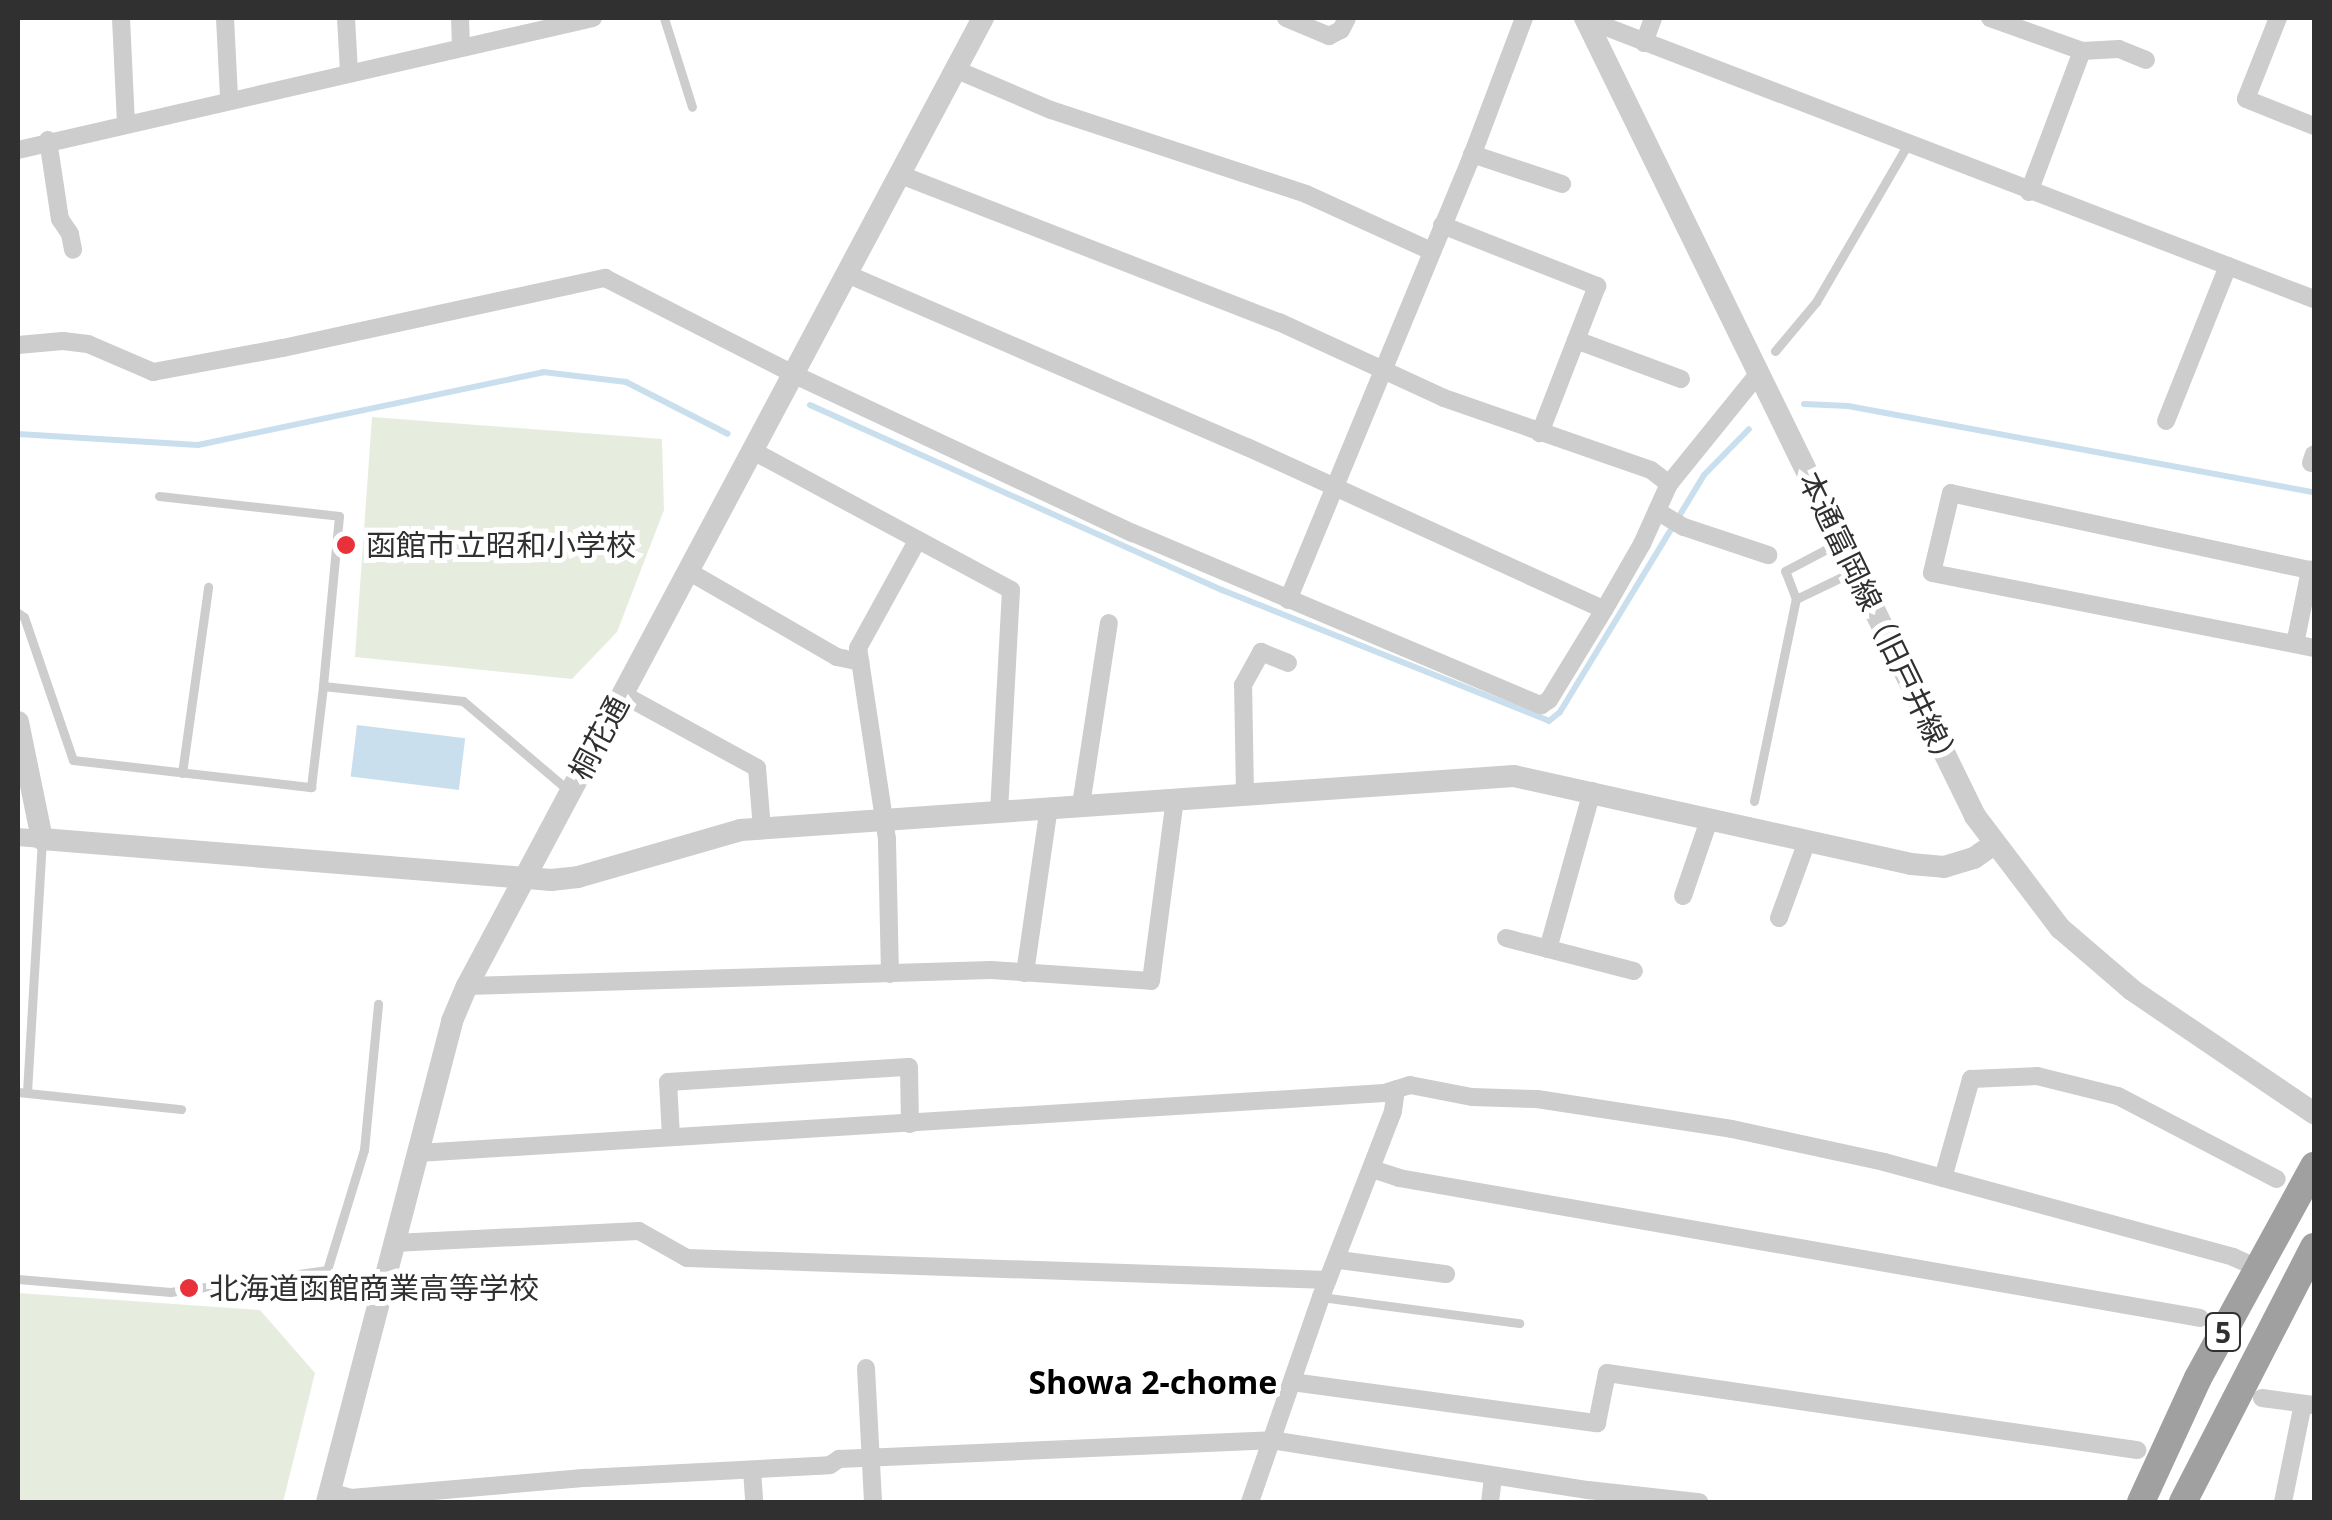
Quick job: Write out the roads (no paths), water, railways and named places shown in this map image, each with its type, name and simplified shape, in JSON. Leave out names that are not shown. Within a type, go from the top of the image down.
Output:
[{"type":"highway","name":"5","points":[[2141,1502],[2198,1378],[2314,1166]]},
{"type":"highway","name":"5","points":[[2183,1502],[2314,1247]]},
{"type":"street","points":[[121,18],[126,123]]},
{"type":"street","points":[[225,18],[230,98]]},
{"type":"street","points":[[346,18],[349,71]]},
{"type":"street","points":[[460,18],[461,47]]},
{"type":"street","name":"桐花通","points":[[328,1497],[452,1021],[467,986],[983,18]]},
{"type":"street","points":[[1286,18],[1329,36],[1341,30],[1346,18]]},
{"type":"street","points":[[1288,600],[1524,18]]},
{"type":"street","points":[[1584,18],[2314,299]]},
{"type":"street","name":"本通富岡線（旧戸井線）","points":[[1584,18],[1975,816],[2060,928],[2132,990],[2314,1114]]},
{"type":"street","points":[[1644,43],[1653,18]]},
{"type":"street","points":[[1990,18],[2082,51],[2119,49],[2146,60]]},
{"type":"street","points":[[2278,18],[2246,100],[2314,126]]},
{"type":"street","points":[[18,150],[582,19]]},
{"type":"street","points":[[2029,192],[2082,51]]},
{"type":"street","points":[[957,70],[1050,110],[1306,194],[1432,250]]},
{"type":"street","points":[[48,140],[60,218],[70,234],[73,250]]},
{"type":"street","points":[[1472,154],[1562,184]]},
{"type":"street","points":[[901,175],[1280,322],[1384,371],[1540,433],[1651,470],[1670,484]]},
{"type":"street","points":[[1442,226],[1597,286],[1540,433]]},
{"type":"street","points":[[2166,421],[2228,266]]},
{"type":"street","points":[[848,274],[1604,610]]},
{"type":"street","points":[[18,344],[63,340],[88,344],[153,372],[284,348],[606,278],[794,375],[1133,534],[1541,705],[1549,700],[1604,610],[1660,513],[1670,484],[1702,438],[1758,374]]},
{"type":"street","points":[[1576,340],[1681,380]]},
{"type":"street","points":[[753,452],[1011,590],[998,812]]},
{"type":"street","points":[[2295,644],[2312,570],[1952,492],[1932,573],[2314,648]]},
{"type":"street","points":[[1660,513],[1684,527],[1768,555]]},
{"type":"street","points":[[890,974],[883,819],[858,648],[917,541]]},
{"type":"street","points":[[688,571],[837,657],[860,662]]},
{"type":"street","points":[[1081,805],[1108,622]]},
{"type":"street","points":[[1245,794],[1243,685],[1261,652],[1288,664]]},
{"type":"street","points":[[622,694],[757,768],[762,829]]},
{"type":"street","points":[[18,722],[42,839]]},
{"type":"street","points":[[18,837],[524,878],[578,877],[741,830],[1514,776],[1911,864],[1944,867],[1974,858],[1994,844]]},
{"type":"street","points":[[1548,949],[1548,934],[1575,864],[1592,791]]},
{"type":"street","points":[[467,986],[1025,973],[1151,981],[1176,800]]},
{"type":"street","points":[[1025,973],[1048,807]]},
{"type":"street","points":[[1683,896],[1706,829]]},
{"type":"street","points":[[1779,918],[1804,852]]},
{"type":"street","points":[[1506,938],[1634,970]]},
{"type":"street","points":[[671,1137],[668,1082],[908,1067],[910,1124]]},
{"type":"street","points":[[1942,1178],[1971,1079],[2037,1076],[2118,1096],[2277,1179]]},
{"type":"street","points":[[418,1152],[910,1124],[1410,1086],[1472,1098],[1538,1099],[1732,1129],[1942,1178],[2233,1256],[2258,1268]]},
{"type":"street","points":[[1250,1502],[1325,1288],[1393,1112],[1396,1089]]},
{"type":"street","points":[[1372,1168],[1399,1178],[2200,1318]]},
{"type":"street","points":[[394,1243],[639,1231],[687,1258],[1325,1288]]},
{"type":"street","points":[[1339,1260],[1446,1274]]},
{"type":"street","points":[[866,1368],[872,1502]]},
{"type":"street","points":[[1292,1382],[1597,1423],[1607,1373],[2137,1450]]},
{"type":"street","points":[[2262,1398],[2309,1404],[2283,1502]]},
{"type":"street","points":[[328,1497],[752,1470],[870,1458],[1270,1440],[1493,1476],[1699,1502]]},
{"type":"street","points":[[752,1470],[754,1502]]},
{"type":"street","points":[[1490,1502],[1493,1476]]},
{"type":"lane","points":[[664,18],[692,107]]},
{"type":"lane","points":[[1775,351],[1816,302],[1908,144]]},
{"type":"lane","points":[[18,613],[24,617],[73,760],[311,788],[339,516],[159,496]]},
{"type":"lane","points":[[1754,801],[1796,598],[1784,571],[1840,542]]},
{"type":"lane","points":[[1796,598],[1855,571]]},
{"type":"lane","points":[[182,773],[208,588]]},
{"type":"lane","points":[[323,686],[463,701],[570,792]]},
{"type":"lane","points":[[42,839],[22,1092],[181,1110]]},
{"type":"lane","points":[[18,1279],[170,1292],[328,1270],[364,1150],[378,1004]]},
{"type":"lane","points":[[1325,1288],[1519,1323]]},
{"type":"water","points":[[357,725],[465,738],[459,790],[351,777]]},
{"type":"waterway","points":[[18,434],[198,445],[543,372],[626,382],[728,434]]},
{"type":"waterway","points":[[1804,404],[1848,406],[2314,492]]},
{"type":"waterway","points":[[810,405],[1222,590],[1549,721],[1560,712],[1704,475],[1749,429]]},
{"type":"place","name":"函館市立昭和小学校","points":[[346,545]]},
{"type":"place","name":"北海道函館商業高等学校","points":[[189,1288]]},
{"type":"district","name":"Showa 2-chome","points":[[1153,1382]]}]
